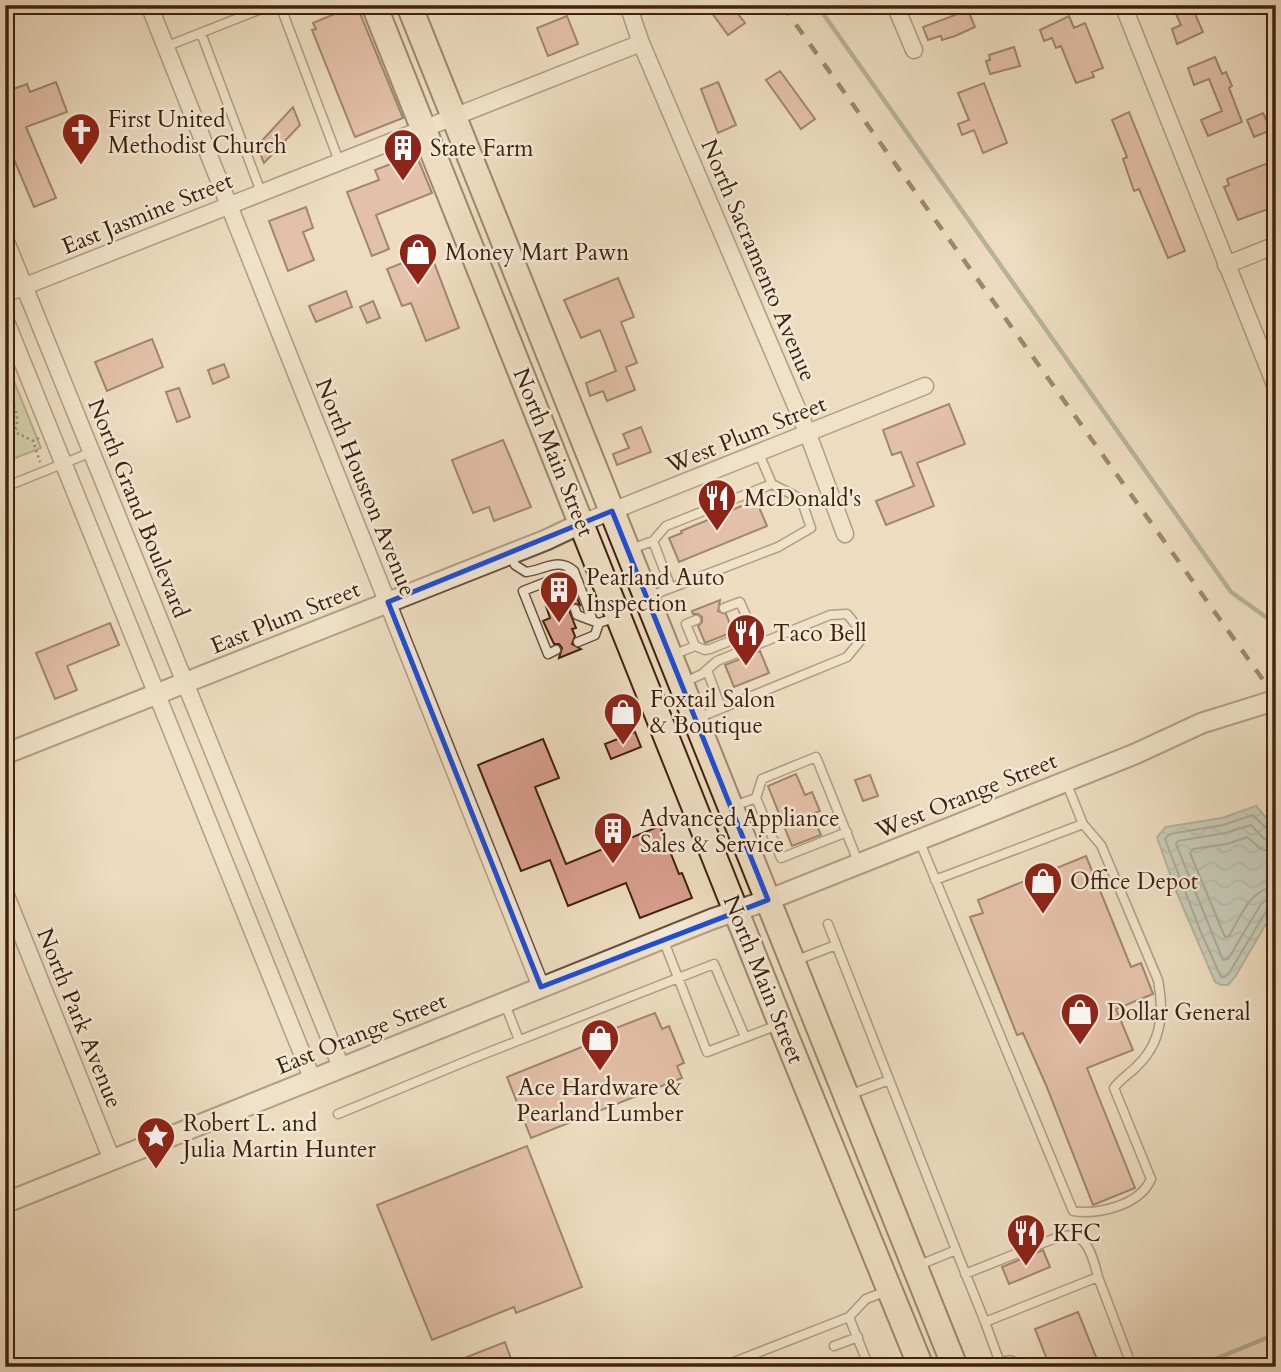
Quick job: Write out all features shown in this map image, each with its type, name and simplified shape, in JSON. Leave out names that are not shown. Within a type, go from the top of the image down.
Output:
[{"type":"main road","name":"North Main Street","points":[[374,5],[604,579],[604,620],[737,912],[920,1367]]},
{"type":"main road","name":"North Main Street","points":[[409,5],[953,1361]]},
{"type":"main road","points":[[847,1186],[872,1206],[897,1267],[915,1266]]},
{"type":"main road","points":[[888,1285],[911,1299],[931,1346],[953,1361]]},
{"type":"street","name":"North Houston Avenue","points":[[149,5],[541,987]]},
{"type":"street","name":"North Sacramento Avenue","points":[[628,5],[641,43],[808,434],[845,534]]},
{"type":"street","points":[[895,5],[914,50]]},
{"type":"street","points":[[1123,5],[1276,387]]},
{"type":"street","name":"East Jasmine Street","points":[[5,294],[641,43]]},
{"type":"street","name":"North Grand Boulevard","points":[[5,239],[341,1067]]},
{"type":"street","points":[[1226,265],[1276,245]]},
{"type":"street","points":[[5,319],[312,1078]]},
{"type":"street","name":"West Plum Street","points":[[582,523],[925,386]]},
{"type":"street","name":"East Plum Street","points":[[5,754],[186,684],[582,523]]},
{"type":"street","name":"West Orange Street","points":[[737,912],[1135,754],[1202,723],[1276,700]]},
{"type":"street","name":"West Orange Street","points":[[1135,754],[1206,736],[1276,712]]},
{"type":"street","name":"North Park Avenue","points":[[5,893],[111,1160]]},
{"type":"street","name":"East Orange Street","points":[[5,1203],[312,1078],[712,919],[737,912]]},
{"type":"lane","points":[[165,47],[271,5]]},
{"type":"lane","points":[[279,5],[339,161]]},
{"type":"lane","points":[[201,33],[261,192]]},
{"type":"lane","points":[[5,487],[92,452]]},
{"type":"lane","points":[[647,597],[778,547],[811,528],[801,499],[772,484],[759,454]]},
{"type":"lane","points":[[628,550],[653,541],[666,526],[772,484]]},
{"type":"lane","points":[[653,541],[671,588]]},
{"type":"lane","points":[[510,554],[515,565],[526,572],[554,563],[564,564],[574,570],[579,585],[604,620]]},
{"type":"lane","points":[[556,650],[548,654],[523,591],[574,570]]},
{"type":"lane","points":[[570,597],[579,585],[604,579]]},
{"type":"lane","points":[[670,656],[695,646],[710,649],[753,632],[740,602],[724,608]]},
{"type":"lane","points":[[575,609],[577,615],[604,620]]},
{"type":"lane","points":[[681,684],[707,670],[717,661],[839,613],[847,614],[852,619],[860,641],[847,657],[696,719]]},
{"type":"lane","points":[[578,642],[595,635],[604,620]]},
{"type":"lane","points":[[695,646],[686,624],[696,620]]},
{"type":"lane","points":[[707,670],[721,708]]},
{"type":"lane","points":[[847,832],[782,858],[755,798],[762,779],[816,757],[847,832],[859,864]]},
{"type":"lane","points":[[919,840],[1073,1211],[1106,1210],[1135,1197],[1149,1186],[1152,1179],[1114,1088],[1121,1078],[1140,1064],[1154,1042],[1161,1021],[1161,998],[1158,980],[1101,845],[1083,824],[1065,780]]},
{"type":"lane","points":[[731,808],[755,798]]},
{"type":"lane","points":[[935,880],[1083,824]]},
{"type":"lane","points":[[749,853],[775,842]]},
{"type":"lane","points":[[828,924],[1000,1363]]},
{"type":"lane","points":[[663,939],[707,1052],[781,1024]]},
{"type":"lane","points":[[793,962],[836,945]]},
{"type":"lane","points":[[338,1114],[714,964],[745,1037]]},
{"type":"lane","points":[[504,1002],[520,1040]]},
{"type":"lane","points":[[846,1096],[889,1080]]},
{"type":"lane","points":[[965,1274],[1058,1237],[1073,1234],[1080,1236],[1089,1250],[1128,1356],[1125,1367]]},
{"type":"lane","points":[[915,1266],[956,1250]]},
{"type":"lane","points":[[985,1322],[1098,1277]]},
{"type":"lane","points":[[721,1367],[849,1317],[866,1299],[888,1285]]},
{"type":"lane","points":[[849,1317],[869,1367]]},
{"type":"lane","points":[[834,1346],[858,1337]]},
{"type":"lane","points":[[991,1367],[1010,1360],[1015,1361],[1019,1367]]},
{"type":"path","points":[[5,392],[15,407],[16,433],[5,446]]},
{"type":"path","points":[[16,433],[33,441],[44,471]]},
{"type":"path","points":[[33,441],[51,433]]},
{"type":"highlighted area","points":[[612,511],[768,900],[541,987],[388,602]]},
{"type":"green space","points":[[5,359],[41,448],[5,462]]},
{"type":"water","points":[[1256,806],[1276,829],[1276,907],[1235,977],[1228,985],[1221,985],[1215,982],[1174,886],[1157,837],[1166,827],[1222,818]]},
{"type":"building","points":[[706,5],[731,5],[745,23],[728,35]]},
{"type":"building","points":[[1172,5],[1215,6],[1195,14],[1203,32],[1177,44],[1172,29],[1181,25]]},
{"type":"building","points":[[351,7],[354,14],[359,11],[403,118],[355,137],[312,30],[316,29],[313,23]]},
{"type":"building","points":[[968,10],[975,27],[942,40],[941,36],[928,40],[923,27]]},
{"type":"building","points":[[567,16],[578,44],[548,56],[537,28]]},
{"type":"building","points":[[1069,16],[1074,28],[1085,23],[1103,68],[1092,72],[1094,77],[1076,83],[1061,46],[1056,48],[1052,38],[1044,41],[1040,30]]},
{"type":"building","points":[[1014,47],[1020,66],[990,74],[986,61],[990,60],[989,55]]},
{"type":"building","points":[[1215,57],[1222,74],[1226,72],[1232,86],[1229,88],[1242,122],[1208,136],[1201,120],[1222,111],[1209,79],[1194,85],[1188,68]]},
{"type":"building","points":[[780,71],[815,119],[801,129],[766,80]]},
{"type":"building","points":[[56,82],[67,112],[26,127],[56,198],[34,207],[5,138],[5,92],[27,84],[30,92]]},
{"type":"building","points":[[718,82],[736,125],[718,133],[701,89]]},
{"type":"building","points":[[984,83],[1007,143],[983,153],[974,130],[962,135],[958,124],[969,120],[958,93]]},
{"type":"building","points":[[293,107],[300,125],[264,163],[257,146]]},
{"type":"building","points":[[1129,112],[1185,251],[1168,258],[1139,189],[1134,191],[1123,159],[1127,157],[1112,120]]},
{"type":"building","points":[[1263,113],[1271,130],[1254,137],[1247,120]]},
{"type":"building","points":[[416,154],[432,193],[376,215],[389,249],[372,256],[347,192],[379,180],[375,170]]},
{"type":"building","points":[[1276,160],[1276,206],[1238,220],[1224,187],[1229,185],[1227,179]]},
{"type":"building","points":[[306,207],[313,228],[303,232],[314,260],[288,271],[269,221]]},
{"type":"building","name":"Money Mart Pawn","points":[[430,252],[459,328],[426,341],[411,303],[402,306],[387,269]]},
{"type":"building","points":[[618,278],[634,317],[621,322],[637,363],[626,367],[635,390],[607,401],[603,391],[590,396],[586,383],[616,371],[600,330],[581,338],[564,300]]},
{"type":"building","points":[[346,291],[352,307],[316,322],[309,306]]},
{"type":"building","points":[[373,301],[380,318],[367,323],[360,307]]},
{"type":"building","points":[[152,339],[163,367],[107,391],[95,362]]},
{"type":"building","points":[[224,364],[229,377],[213,384],[208,370]]},
{"type":"building","points":[[179,388],[190,417],[177,422],[166,392]]},
{"type":"building","points":[[949,404],[965,444],[917,463],[934,506],[886,525],[876,501],[914,486],[901,452],[892,455],[883,430]]},
{"type":"building","points":[[641,427],[651,452],[617,465],[613,454],[629,448],[623,434]]},
{"type":"building","points":[[503,440],[531,507],[494,521],[489,507],[473,513],[452,460]]},
{"type":"building","name":"McDonald's","points":[[756,500],[767,526],[679,562],[669,538]]},
{"type":"building","name":"Pearland Auto Inspection","points":[[577,598],[580,605],[572,603],[569,610],[576,628],[572,629],[575,636],[572,644],[581,649],[559,658],[562,648],[559,644],[554,644],[543,621],[550,618],[546,606],[564,599],[571,603]]},
{"type":"building","points":[[720,600],[718,611],[726,614],[733,632],[705,643],[698,626],[702,617],[692,611]]},
{"type":"building","points":[[110,623],[119,645],[67,666],[77,690],[55,699],[36,653]]},
{"type":"building","name":"Taco Bell","points":[[760,651],[769,673],[734,687],[725,665]]},
{"type":"building","name":"Foxtail Salon & Boutique","points":[[635,732],[641,747],[611,759],[605,744]]},
{"type":"building","points":[[543,739],[559,778],[535,787],[566,864],[660,826],[679,874],[682,873],[692,898],[640,918],[626,883],[568,906],[550,860],[521,871],[478,765]]},
{"type":"building","points":[[796,774],[805,795],[812,792],[820,811],[812,814],[821,835],[792,846],[768,786]]},
{"type":"building","points":[[870,775],[878,796],[863,801],[855,780]]},
{"type":"building","points":[[1086,856],[1131,967],[1141,963],[1153,994],[1116,1009],[1133,1050],[1087,1068],[1135,1188],[1093,1205],[1046,1085],[1023,1033],[1017,1035],[970,917],[983,913],[978,900]]},
{"type":"building","name":"Ace Hardware & Pearland Lumber","points":[[655,1013],[662,1029],[669,1026],[684,1063],[677,1066],[682,1078],[531,1138],[507,1077],[597,1041],[595,1036]]},
{"type":"building","points":[[527,1146],[582,1287],[516,1313],[514,1307],[432,1340],[377,1205]]},
{"type":"building","name":"KFC","points":[[1043,1250],[1050,1267],[1009,1284],[1002,1267]]},
{"type":"building","points":[[1078,1312],[1100,1367],[1050,1367],[1035,1329]]},
{"type":"building","points":[[505,1342],[514,1367],[444,1367],[444,1366]]},
{"type":"waterway","points":[[817,5],[1231,592],[1276,624]]},
{"type":"waterway","points":[[1196,1367],[1276,1334]]},
{"type":"railway","points":[[782,5],[1276,698]]},
{"type":"place","name":"First United Methodist Church","points":[[81,166]]},
{"type":"place","name":"State Farm","points":[[403,182]]},
{"type":"place","name":"Money Mart Pawn","points":[[418,286]]},
{"type":"place","name":"McDonald's","points":[[717,532]]},
{"type":"place","name":"Pearland Auto Inspection","points":[[559,624]]},
{"type":"place","name":"Taco Bell","points":[[746,667]]},
{"type":"place","name":"Foxtail Salon & Boutique","points":[[623,746]]},
{"type":"place","name":"Advanced Appliance Sales & Service","points":[[613,865]]},
{"type":"place","name":"Office Depot","points":[[1043,915]]},
{"type":"place","name":"Dollar General","points":[[1080,1046]]},
{"type":"place","name":"Ace Hardware & Pearland Lumber","points":[[600,1072]]},
{"type":"place","name":"Robert L. and Julia Martin Hunter","points":[[156,1170]]},
{"type":"place","name":"KFC","points":[[1026,1267]]}]
